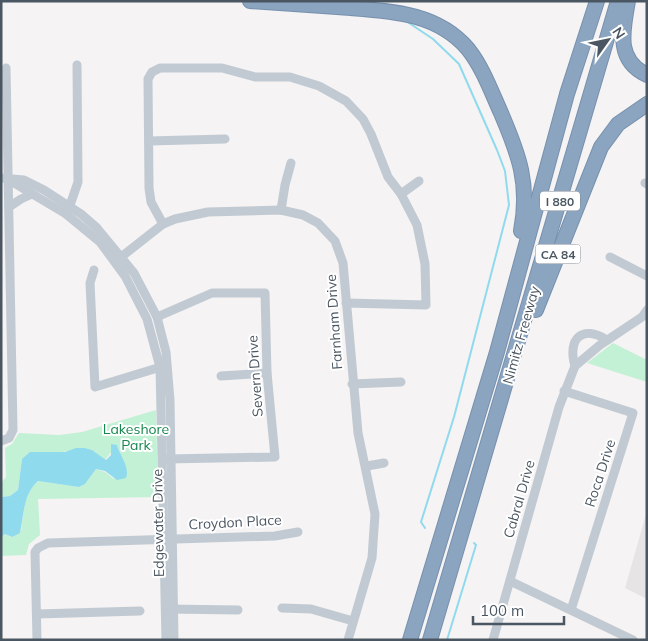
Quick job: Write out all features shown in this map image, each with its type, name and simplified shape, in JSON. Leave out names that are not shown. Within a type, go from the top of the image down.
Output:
[{"type":"highway","points":[[250,1],[383,10],[412,15],[441,27],[467,48],[486,79],[516,149],[525,190],[525,211],[497,352]]},
{"type":"highway","points":[[567,94],[587,1]]},
{"type":"highway","name":"Nimitz Freeway","points":[[410,640],[497,352],[567,94],[597,1]]},
{"type":"highway","name":"Nimitz Freeway","points":[[430,640],[618,1]]},
{"type":"highway","points":[[628,1],[622,38],[624,50],[629,61],[647,75]]},
{"type":"highway","name":"CA 84","points":[[502,400],[511,390],[533,320],[601,146],[618,124],[647,104]]},
{"type":"street","points":[[68,210],[78,182],[77,65]]},
{"type":"street","points":[[1,441],[9,438],[13,430],[9,207],[5,179],[6,68]]},
{"type":"street","points":[[162,224],[150,195],[148,79],[156,70],[222,68],[255,76],[290,77],[319,86],[346,101],[363,119],[388,177],[401,194],[417,225],[425,264],[426,305],[346,304]]},
{"type":"street","points":[[150,141],[225,139]]},
{"type":"street","points":[[281,210],[291,163]]},
{"type":"street","name":"Edgewater Drive","points":[[5,179],[24,180],[59,198],[68,210]]},
{"type":"street","name":"Edgewater Drive","points":[[5,179],[32,194],[68,210],[97,228],[144,291],[157,317],[164,366],[170,609],[174,640]]},
{"type":"street","points":[[401,194],[419,182]]},
{"type":"street","points":[[9,207],[21,198],[32,194]]},
{"type":"street","name":"Farnham Drive","points":[[119,258],[162,224],[175,219],[208,212],[281,210],[303,215],[318,223],[335,241],[343,263],[352,384],[358,432],[375,514],[372,558],[348,640]]},
{"type":"street","points":[[610,257],[647,276]]},
{"type":"street","name":"Edgewater Drive","points":[[119,258],[140,303],[164,366]]},
{"type":"street","points":[[94,270],[90,283],[95,388],[164,366]]},
{"type":"street","name":"Severn Drive","points":[[157,317],[212,293],[265,293],[268,373],[275,457],[167,459]]},
{"type":"street","name":"Cabral Drive","points":[[493,640],[564,392],[576,366],[607,340],[645,316]]},
{"type":"street","name":"Cabral Drive","points":[[576,366],[572,354],[573,344],[578,338],[586,333],[596,333],[607,340]]},
{"type":"street","points":[[221,376],[268,373]]},
{"type":"street","points":[[352,384],[401,382]]},
{"type":"street","name":"Roca Drive","points":[[564,392],[633,414],[571,610]]},
{"type":"street","points":[[366,466],[384,463]]},
{"type":"street","name":"Croydon Place","points":[[37,614],[35,552],[38,548],[61,541],[275,536],[298,532]]},
{"type":"street","points":[[510,581],[633,640]]},
{"type":"street","points":[[282,608],[311,609],[353,621]]},
{"type":"street","points":[[170,609],[238,610]]},
{"type":"street","name":"Edgewater Drive","points":[[166,640],[170,609]]},
{"type":"street","points":[[37,640],[37,614],[140,611]]},
{"type":"shaded area","points":[[647,511],[647,599],[625,588]]},
{"type":"green space","points":[[613,343],[647,360],[647,382],[587,363]]},
{"type":"green space","name":"Lakeshore Park","points":[[156,410],[158,497],[38,499],[40,535],[29,544],[26,555],[1,556],[1,537],[5,534],[11,537],[21,531],[29,492],[38,481],[79,487],[85,484],[96,469],[105,472],[114,479],[122,459],[117,445],[105,460],[92,450],[85,448],[22,459],[18,490],[10,496],[1,497],[1,483],[6,477],[5,448],[12,444],[19,433],[59,435],[82,432]]},
{"type":"water","points":[[111,444],[117,445],[126,466],[126,478],[117,480],[105,471],[96,469],[85,484],[79,487],[38,481],[29,492],[23,512],[20,533],[12,537],[5,534],[1,537],[1,497],[10,496],[18,490],[22,459],[30,452],[65,452],[76,448],[85,448],[92,450],[106,460],[111,455]]},
{"type":"waterway","points":[[406,21],[433,39],[459,64],[505,171],[509,205],[454,417],[421,522],[425,528]]},
{"type":"waterway","points":[[447,640],[476,545],[474,543]]}]
